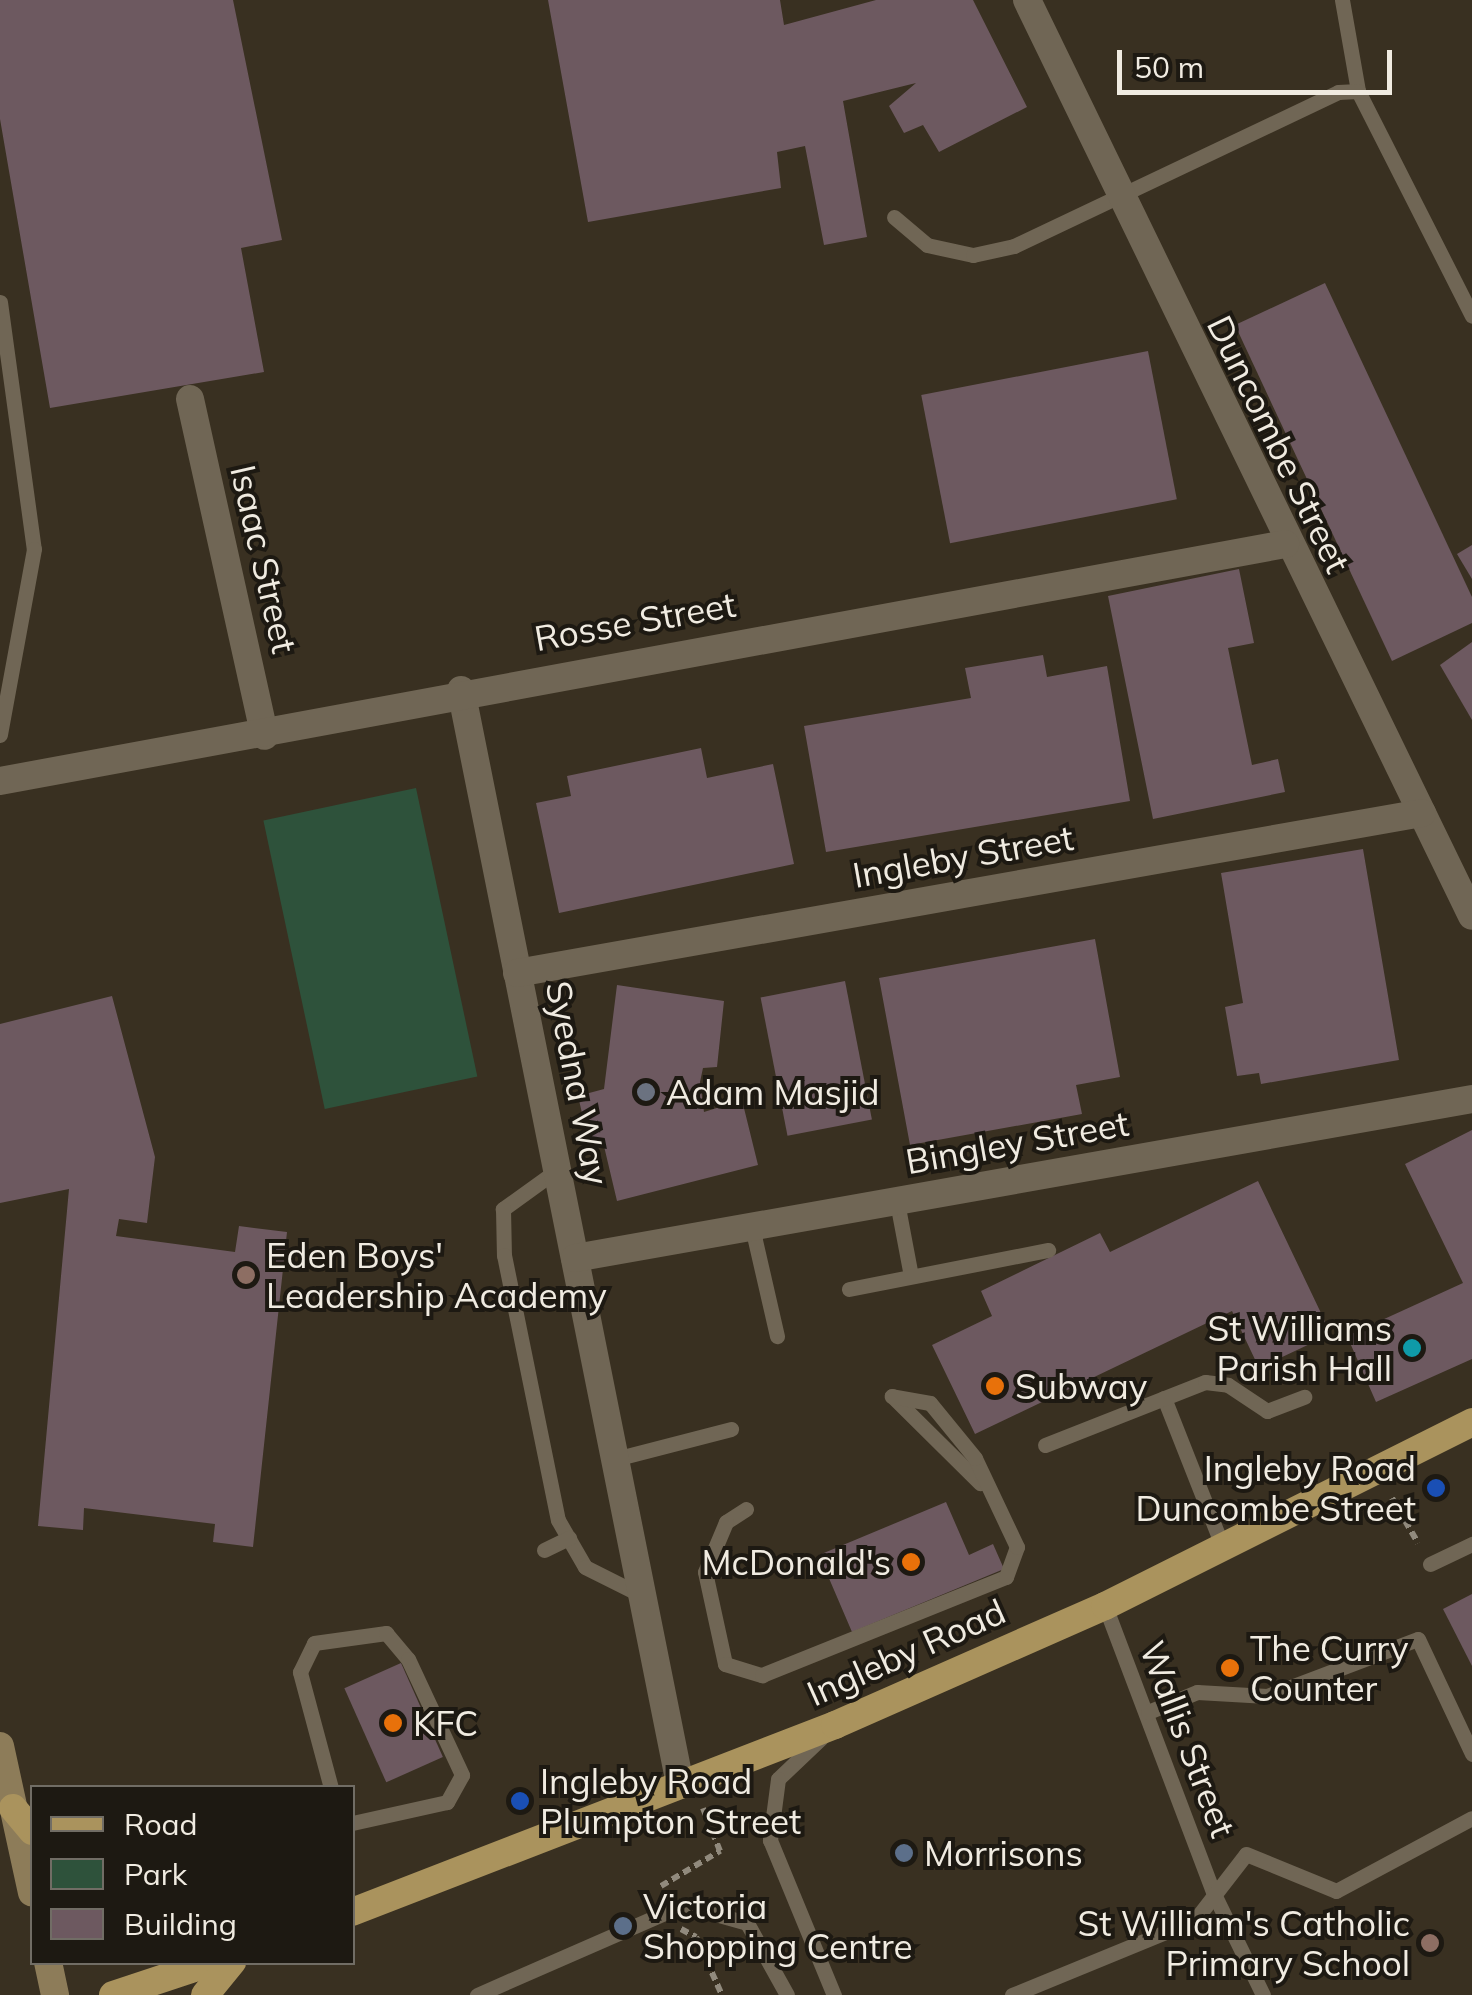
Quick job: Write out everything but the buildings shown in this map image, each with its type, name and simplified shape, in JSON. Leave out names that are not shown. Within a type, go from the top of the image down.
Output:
[{"type":"main road","name":"Ingleby Road","points":[[355,1911],[835,1725],[1105,1606],[1472,1422]]},
{"type":"main road","points":[[0,1746],[30,1884]]},
{"type":"main road","points":[[13,1808],[30,1829]]},
{"type":"main road","points":[[49,1965],[55,1995]]},
{"type":"main road","points":[[113,1995],[203,1965]]},
{"type":"main road","points":[[205,1995],[230,1965]]},
{"type":"street","name":"Duncombe Street","points":[[1027,0],[1285,544],[1472,916]]},
{"type":"street","name":"Isaac Street","points":[[190,399],[265,736]]},
{"type":"street","name":"Rosse Street","points":[[0,781],[265,736],[461,690],[1285,544]]},
{"type":"street","name":"Syedna Way","points":[[461,690],[643,1596],[686,1782]]},
{"type":"street","name":"Ingleby Street","points":[[518,973],[1422,814]]},
{"type":"street","name":"Bingley Street","points":[[575,1258],[1472,1099]]},
{"type":"lane","points":[[1342,0],[1358,91],[1472,316]]},
{"type":"lane","points":[[894,217],[928,245],[972,255],[1120,200],[1338,92],[1358,91]]},
{"type":"lane","points":[[0,302],[34,549],[5,681],[0,735]]},
{"type":"lane","points":[[557,1170],[503,1209],[502,1238],[569,1538],[604,1583],[643,1596]]},
{"type":"lane","points":[[897,1202],[912,1276]]},
{"type":"lane","points":[[752,1227],[777,1336]]},
{"type":"lane","points":[[848,1289],[1048,1250]]},
{"type":"lane","points":[[1045,1445],[1205,1382],[1228,1385],[1267,1411],[1304,1397]]},
{"type":"lane","points":[[746,1509],[719,1532],[705,1572],[725,1664],[762,1675],[1006,1577],[1017,1547],[980,1482],[892,1396]]},
{"type":"lane","points":[[1164,1398],[1224,1548]]},
{"type":"lane","points":[[615,1459],[732,1429]]},
{"type":"lane","points":[[544,1550],[569,1538]]},
{"type":"lane","points":[[1430,1564],[1472,1544]]},
{"type":"lane","name":"Wallis Street","points":[[1105,1606],[1214,1894],[1263,1995]]},
{"type":"lane","points":[[330,1785],[300,1672],[314,1643],[386,1632],[408,1659],[462,1775],[447,1802],[355,1822]]},
{"type":"lane","points":[[1148,1712],[1198,1692],[1267,1696],[1418,1638],[1472,1754]]},
{"type":"lane","points":[[834,1995],[770,1840],[778,1779],[835,1725]]},
{"type":"lane","points":[[1012,1995],[1195,1920],[1246,1854],[1336,1891],[1472,1818]]},
{"type":"lane","points":[[477,1995],[672,1910],[718,1909],[747,1923],[787,1995]]},
{"type":"path","points":[[1377,1470],[1430,1564]]},
{"type":"path","points":[[686,1782],[720,1850],[659,1883],[684,1937],[696,1937],[722,1995]]},
{"type":"green space","points":[[416,788],[477,1077],[325,1109],[263,820]]},
{"type":"place","name":"Adam Masjid","points":[[646,1092]]},
{"type":"place","name":"Eden Boys' Leadership Academy","points":[[246,1275]]},
{"type":"place","name":"St Williams Parish Hall","points":[[1412,1348]]},
{"type":"place","name":"Subway","points":[[995,1386]]},
{"type":"place","name":"Ingleby Road Duncombe Street","points":[[1436,1488]]},
{"type":"place","name":"McDonald's","points":[[911,1562]]},
{"type":"place","name":"The Curry Counter","points":[[1230,1668]]},
{"type":"place","name":"KFC","points":[[393,1723]]},
{"type":"place","name":"Ingleby Road Plumpton Street","points":[[520,1801]]},
{"type":"place","name":"Morrisons","points":[[904,1853]]},
{"type":"place","name":"Victoria Shopping Centre","points":[[623,1926]]},
{"type":"place","name":"St William's Catholic Primary School","points":[[1430,1943]]}]
